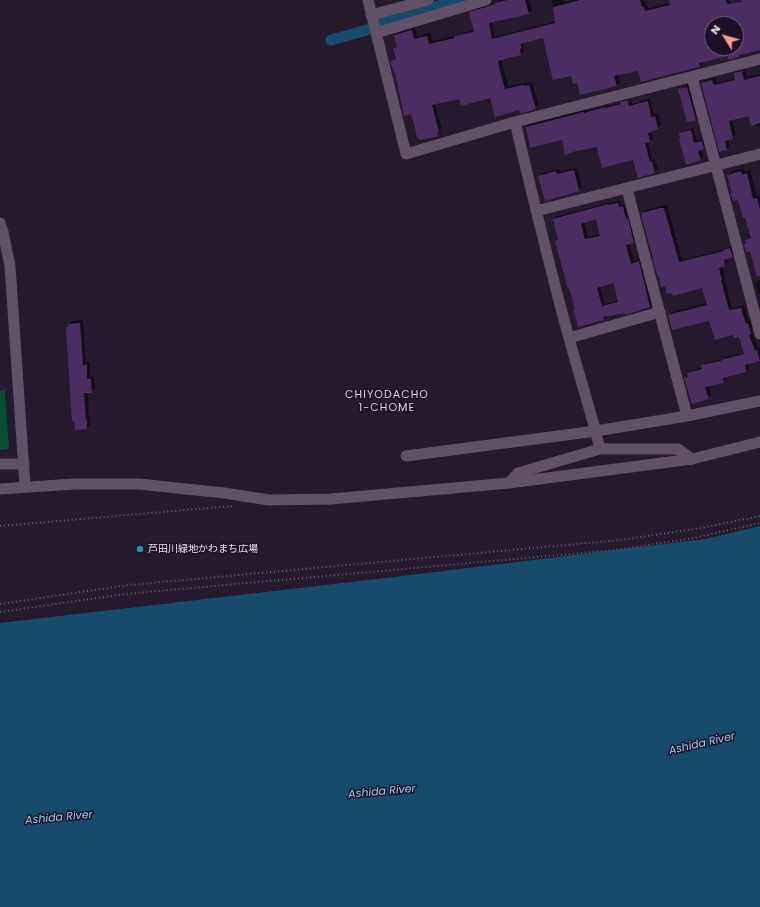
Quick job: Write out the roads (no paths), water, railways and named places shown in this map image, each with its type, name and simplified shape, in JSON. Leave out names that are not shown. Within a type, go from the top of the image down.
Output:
[{"type":"street","points":[[368,0],[406,154],[515,122],[760,59]]},
{"type":"street","points":[[371,15],[428,0]]},
{"type":"street","points":[[376,33],[486,0]]},
{"type":"street","points":[[692,77],[760,334]]},
{"type":"street","points":[[515,122],[568,338],[600,449]]},
{"type":"street","points":[[536,212],[760,154]]},
{"type":"street","points":[[627,189],[687,416]]},
{"type":"street","points":[[0,223],[10,266],[25,486]]},
{"type":"street","points":[[568,338],[660,312]]},
{"type":"street","points":[[406,456],[596,431],[687,416],[760,401]]},
{"type":"street","points":[[0,489],[25,486],[74,484],[139,484],[224,493],[269,500],[331,499],[509,483],[692,459],[760,442]]},
{"type":"street","points":[[509,483],[518,473],[600,449],[678,450],[692,459]]},
{"type":"street","points":[[0,464],[24,464]]},
{"type":"water","name":"Ashida River","points":[[760,526],[760,907],[0,907],[0,623],[705,539]]},
{"type":"waterway","points":[[381,22],[460,0]]},
{"type":"waterway","points":[[331,40],[367,30]]},
{"type":"place","name":"芦田川緑地かわまち広場","points":[[140,549]]},
{"type":"district","name":"CHIYODACHO 1-CHOME","points":[[387,401]]}]
